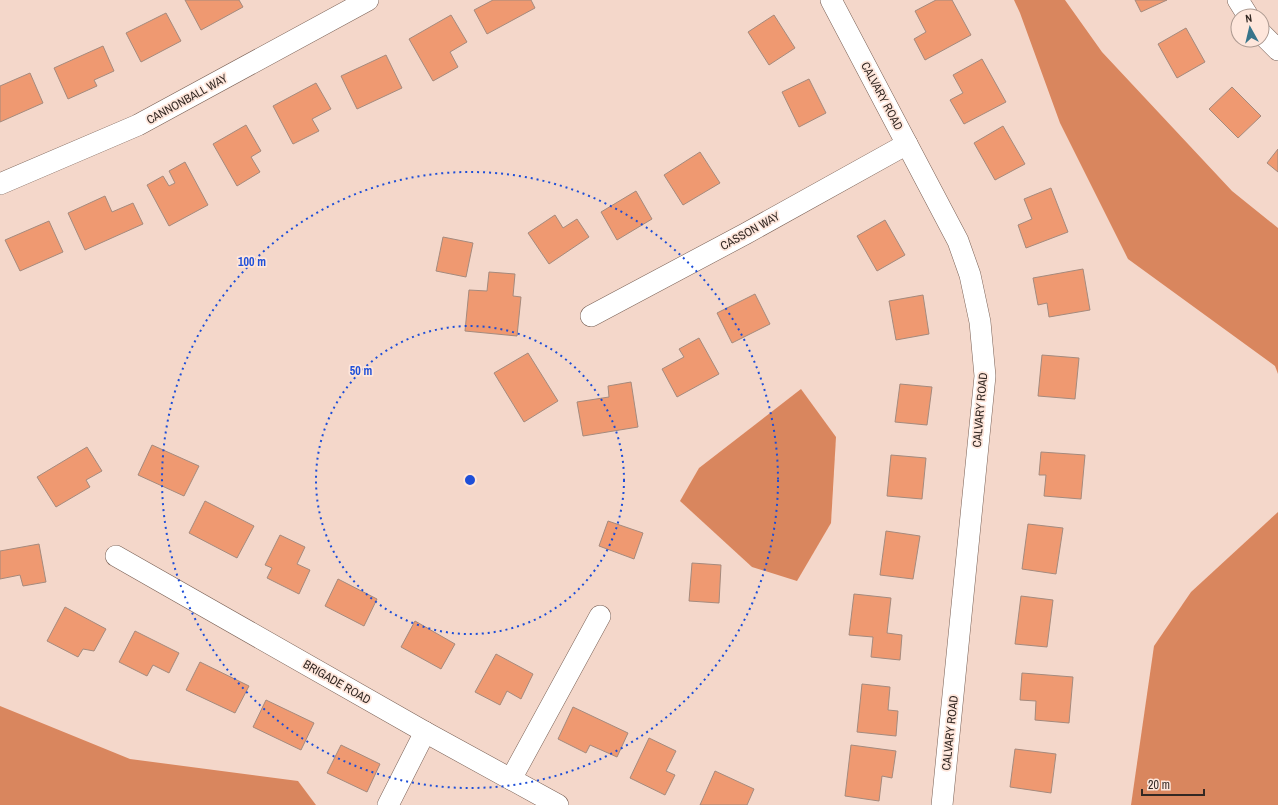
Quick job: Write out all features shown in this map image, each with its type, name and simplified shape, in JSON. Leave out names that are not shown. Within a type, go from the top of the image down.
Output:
[{"type":"street","name":"CANNONBALL WAY","points":[[0,184],[138,126],[368,0]]},
{"type":"street","name":"CALVARY ROAD","points":[[831,0],[958,241],[970,275],[980,322],[985,376],[942,805]]},
{"type":"street","points":[[1270,42],[1278,50]]},
{"type":"street","name":"CASSON WAY","points":[[591,316],[745,234],[907,144]]},
{"type":"street","name":"BRIGADE ROAD","points":[[116,556],[425,732],[558,805]]},
{"type":"street","points":[[511,779],[600,616]]},
{"type":"street","points":[[388,805],[425,732]]},
{"type":"shaded area","points":[[1014,0],[1065,0],[1102,52],[1232,191],[1278,228],[1278,374],[1275,366],[1128,259],[1060,123]]},
{"type":"shaded area","points":[[801,389],[836,437],[831,523],[797,581],[752,567],[680,501],[699,468]]},
{"type":"shaded area","points":[[1278,512],[1278,805],[1131,805],[1154,646],[1191,592]]},
{"type":"shaded area","points":[[0,706],[130,759],[298,781],[316,805],[0,805]]},
{"type":"building","points":[[185,0],[239,0],[243,7],[201,30]]},
{"type":"building","points":[[493,0],[531,0],[535,8],[487,34],[474,10]]},
{"type":"building","points":[[936,0],[952,0],[971,35],[925,60],[914,39],[926,32],[915,11]]},
{"type":"building","points":[[1135,0],[1167,0],[1141,12]]},
{"type":"building","points":[[166,13],[181,41],[141,62],[126,33]]},
{"type":"building","points":[[451,15],[467,42],[450,52],[458,67],[433,81],[409,39]]},
{"type":"building","points":[[774,15],[795,48],[769,65],[748,32]]},
{"type":"building","points":[[1186,28],[1205,62],[1177,78],[1158,44]]},
{"type":"building","points":[[103,46],[114,71],[94,80],[97,86],[68,99],[54,68]]},
{"type":"building","points":[[386,55],[402,88],[357,109],[341,76]]},
{"type":"building","points":[[982,59],[1006,102],[964,124],[950,100],[963,93],[953,75]]},
{"type":"building","points":[[30,73],[43,103],[0,122],[0,86]]},
{"type":"building","points":[[809,79],[826,113],[799,127],[782,92]]},
{"type":"building","points":[[316,83],[331,109],[312,119],[319,131],[293,144],[273,106]]},
{"type":"building","points":[[1232,87],[1261,116],[1238,138],[1209,109]]},
{"type":"building","points":[[246,125],[261,151],[251,157],[260,172],[237,186],[213,144]]},
{"type":"building","points":[[1003,126],[1025,164],[995,180],[974,143]]},
{"type":"building","points":[[1278,149],[1278,172],[1267,163]]},
{"type":"building","points":[[700,152],[720,183],[683,205],[664,175]]},
{"type":"building","points":[[185,162],[208,205],[169,226],[147,185],[163,176],[169,186],[175,183],[169,171]]},
{"type":"building","points":[[1051,188],[1068,232],[1026,248],[1018,225],[1032,219],[1024,199]]},
{"type":"building","points":[[636,191],[652,219],[617,240],[601,212]]},
{"type":"building","points":[[105,196],[112,212],[133,203],[143,224],[85,250],[68,213]]},
{"type":"building","points":[[555,215],[563,228],[577,219],[589,237],[549,264],[528,233]]},
{"type":"building","points":[[885,220],[905,255],[877,271],[857,236]]},
{"type":"building","points":[[49,221],[63,252],[20,271],[5,240]]},
{"type":"building","points":[[443,237],[473,243],[466,277],[436,271]]},
{"type":"building","points":[[1083,269],[1090,310],[1049,317],[1047,303],[1038,305],[1033,278]]},
{"type":"building","points":[[489,272],[515,274],[513,296],[521,297],[517,336],[465,331],[469,290],[487,291]]},
{"type":"building","points":[[755,294],[770,324],[732,343],[717,313]]},
{"type":"building","points":[[923,295],[929,334],[896,340],[889,301]]},
{"type":"building","points":[[699,338],[719,374],[677,397],[662,369],[684,357],[679,349]]},
{"type":"building","points":[[528,353],[558,401],[524,422],[494,373]]},
{"type":"building","points":[[1042,355],[1079,358],[1075,399],[1038,396]]},
{"type":"building","points":[[631,382],[638,427],[583,436],[577,402],[609,397],[608,386]]},
{"type":"building","points":[[900,384],[932,387],[927,425],[895,422]]},
{"type":"building","points":[[152,445],[199,466],[184,496],[138,475]]},
{"type":"building","points":[[87,447],[102,471],[86,480],[90,487],[56,507],[37,477]]},
{"type":"building","points":[[1041,452],[1085,455],[1081,499],[1044,496],[1046,475],[1039,475]]},
{"type":"building","points":[[891,455],[926,458],[922,499],[887,496]]},
{"type":"building","points":[[205,501],[254,526],[237,558],[189,533]]},
{"type":"building","points":[[608,521],[643,533],[634,559],[599,546]]},
{"type":"building","points":[[1028,524],[1063,528],[1056,574],[1022,569]]},
{"type":"building","points":[[886,531],[920,536],[913,579],[880,575]]},
{"type":"building","points":[[280,535],[305,547],[297,564],[310,570],[299,594],[267,578],[272,568],[265,565]]},
{"type":"building","points":[[39,544],[46,582],[23,586],[20,575],[0,579],[0,551]]},
{"type":"building","points":[[692,563],[721,565],[719,603],[689,601]]},
{"type":"building","points":[[338,579],[377,599],[364,626],[325,606]]},
{"type":"building","points":[[854,594],[891,598],[887,633],[902,635],[900,660],[871,657],[873,637],[849,635]]},
{"type":"building","points":[[1021,596],[1053,600],[1047,647],[1015,644]]},
{"type":"building","points":[[65,607],[106,629],[94,651],[83,649],[78,657],[47,641]]},
{"type":"building","points":[[415,621],[455,644],[441,669],[401,647]]},
{"type":"building","points":[[135,631],[179,653],[169,673],[153,665],[147,676],[119,662]]},
{"type":"building","points":[[496,654],[533,674],[521,699],[507,691],[500,705],[475,692]]},
{"type":"building","points":[[200,662],[249,686],[235,713],[186,690]]},
{"type":"building","points":[[1022,673],[1073,677],[1069,723],[1035,720],[1036,701],[1020,700]]},
{"type":"building","points":[[862,684],[890,687],[888,710],[898,711],[896,736],[857,732]]},
{"type":"building","points":[[266,700],[314,723],[301,750],[253,727]]},
{"type":"building","points":[[573,707],[628,733],[617,757],[590,745],[586,753],[558,739]]},
{"type":"building","points":[[649,738],[676,751],[666,771],[675,775],[665,795],[630,778]]},
{"type":"building","points":[[341,745],[380,764],[367,792],[327,773]]},
{"type":"building","points":[[851,745],[896,751],[892,778],[882,776],[879,801],[845,796]]},
{"type":"building","points":[[1015,749],[1056,754],[1051,793],[1010,787]]},
{"type":"building","points":[[715,771],[754,789],[747,805],[700,805]]}]
